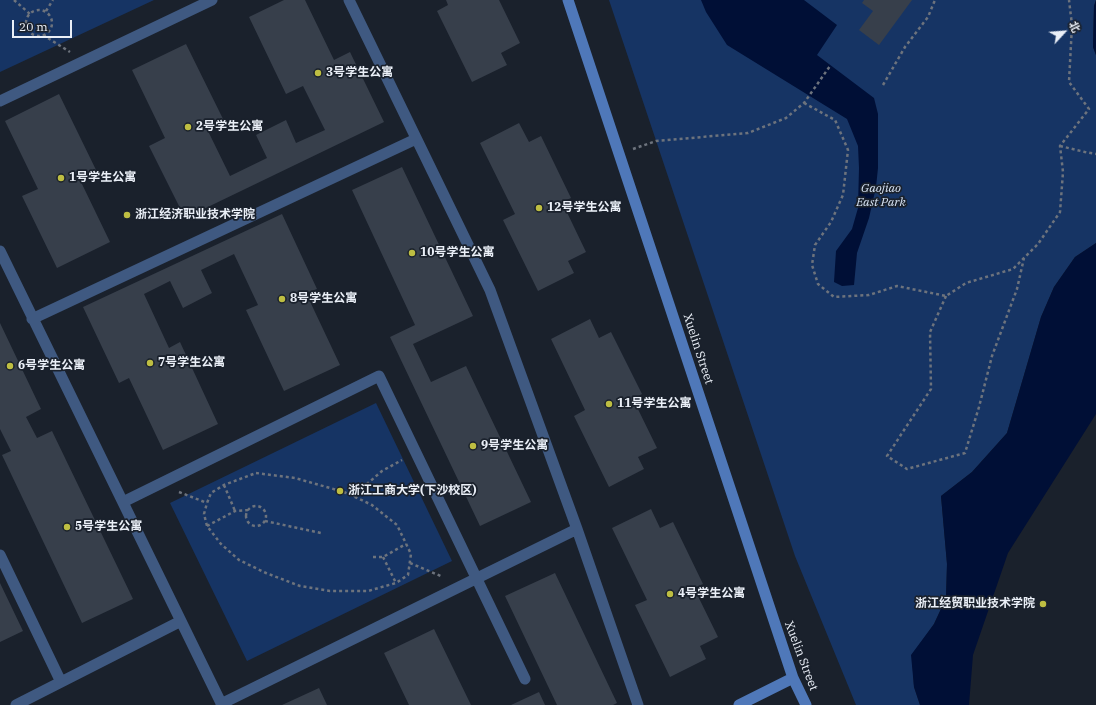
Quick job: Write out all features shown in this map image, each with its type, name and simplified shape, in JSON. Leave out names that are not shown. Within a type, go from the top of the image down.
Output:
[{"type":"main road","name":"Xuelin Street","points":[[568,0],[793,678],[806,705]]},
{"type":"main road","points":[[739,705],[793,678]]},
{"type":"street","points":[[0,101],[212,0]]},
{"type":"street","points":[[348,0],[490,290],[577,529],[638,705]]},
{"type":"street","points":[[32,319],[416,139]]},
{"type":"street","points":[[0,251],[222,705],[577,529]]},
{"type":"street","points":[[123,502],[379,376],[525,679]]},
{"type":"street","points":[[0,555],[61,682]]},
{"type":"street","points":[[16,705],[181,621]]},
{"type":"path","points":[[14,0],[30,14]]},
{"type":"path","points":[[46,11],[52,0]]},
{"type":"path","points":[[883,85],[905,47],[928,17],[935,0]]},
{"type":"path","points":[[1024,257],[1017,289],[992,356],[979,407],[964,453],[907,469],[887,456],[931,388],[930,332],[946,296],[966,283],[1013,269],[1024,257],[1038,244],[1060,212],[1063,172],[1060,146],[1089,108],[1069,82],[1072,25],[1069,0]]},
{"type":"path","points":[[43,35],[52,26],[51,18],[46,11],[37,10],[30,14],[27,21],[28,29],[35,34],[43,35],[84,61]]},
{"type":"path","points":[[619,154],[656,141],[748,133],[786,118],[804,103],[830,66]]},
{"type":"path","points":[[804,103],[835,120],[848,150],[843,194],[830,222],[815,245],[812,266],[818,284],[834,297],[869,295],[897,286],[946,296]]},
{"type":"path","points":[[1060,146],[1096,154]]},
{"type":"path","points":[[353,496],[382,471],[416,452]]},
{"type":"path","points":[[256,473],[295,478],[344,492],[372,504],[397,525],[411,554],[408,574],[396,583],[368,591],[330,591],[300,586],[266,573],[239,560],[221,544],[207,526],[204,514],[211,493],[224,485],[256,473]]},
{"type":"path","points":[[159,484],[207,503]]},
{"type":"path","points":[[224,485],[235,511]]},
{"type":"path","points":[[254,506],[260,507],[265,512],[265,522],[260,526],[251,525],[246,516],[249,510],[254,506]]},
{"type":"path","points":[[207,526],[235,511],[249,510]]},
{"type":"path","points":[[265,522],[321,533]]},
{"type":"path","points":[[373,557],[383,557],[406,544]]},
{"type":"path","points":[[383,557],[396,583]]},
{"type":"path","points":[[410,563],[462,585]]},
{"type":"green space","points":[[0,0],[154,0],[0,72]]},
{"type":"green space","name":"Gaojiao East Park","points":[[609,0],[1096,0],[1094,6],[1093,47],[1096,55],[1096,243],[1075,257],[1054,287],[1041,317],[1007,433],[972,472],[941,496],[947,564],[946,598],[934,624],[912,655],[914,687],[920,705],[856,705],[795,556]]},
{"type":"green space","points":[[376,403],[452,561],[247,661],[170,503]]},
{"type":"shaded area","points":[[701,0],[804,0],[837,25],[817,55],[874,98],[878,114],[878,168],[876,187],[869,218],[857,253],[854,285],[842,286],[834,282],[836,251],[852,229],[858,208],[858,146],[847,119],[727,45],[706,12]]},
{"type":"shaded area","points":[[1096,0],[1096,55],[1093,47],[1094,6]]},
{"type":"shaded area","points":[[1096,243],[1096,414],[1008,553],[973,655],[969,705],[920,705],[914,687],[911,655],[934,624],[946,598],[947,564],[941,496],[972,472],[1007,433],[1041,317],[1054,287],[1075,257]]},
{"type":"building","points":[[284,0],[305,0],[334,60],[350,52],[384,122],[185,218],[149,146],[165,138],[132,70],[186,44],[225,123],[208,131],[230,176],[267,158],[256,135],[286,120],[296,143],[325,130],[303,86],[286,94],[249,17]]},
{"type":"building","points":[[446,0],[499,0],[520,43],[501,53],[507,65],[472,82],[437,11],[448,5]]},
{"type":"building","points":[[864,0],[912,0],[879,45],[859,30],[873,11],[862,3]]},
{"type":"building","name":"1号学生公寓","points":[[59,94],[98,174],[81,182],[110,242],[57,268],[22,196],[38,189],[5,121]]},
{"type":"building","name":"12号学生公寓","points":[[519,123],[529,142],[541,136],[571,198],[562,202],[586,252],[568,261],[574,273],[538,291],[503,220],[515,214],[480,143]]},
{"type":"building","points":[[402,167],[473,316],[413,344],[431,382],[466,366],[531,502],[480,526],[390,337],[415,325],[352,190]]},
{"type":"building","points":[[282,214],[317,289],[306,293],[340,365],[284,391],[246,310],[258,305],[234,254],[201,270],[212,293],[183,308],[170,281],[144,294],[169,348],[180,342],[218,424],[163,450],[129,378],[119,383],[83,307]]},
{"type":"building","name":"11号学生公寓","points":[[590,319],[599,338],[611,332],[642,394],[633,399],[657,448],[638,457],[644,469],[609,487],[574,416],[585,410],[551,339]]},
{"type":"building","name":"5号学生公寓","points":[[0,323],[41,409],[26,417],[37,438],[52,431],[133,599],[82,623],[2,455],[11,451],[0,429]]},
{"type":"building","name":"4号学生公寓","points":[[651,509],[660,528],[673,522],[703,584],[694,588],[718,637],[700,646],[706,659],[670,677],[635,605],[647,600],[612,528]]},
{"type":"building","points":[[555,573],[617,703],[613,705],[557,705],[505,596]]},
{"type":"building","points":[[0,583],[23,631],[0,642]]},
{"type":"building","points":[[434,629],[471,705],[409,705],[384,653]]},
{"type":"building","points":[[319,688],[327,705],[282,705]]},
{"type":"building","points":[[539,692],[545,705],[511,705]]},
{"type":"place","name":"3号学生公寓","points":[[318,73]]},
{"type":"place","name":"2号学生公寓","points":[[188,127]]},
{"type":"place","name":"1号学生公寓","points":[[61,178]]},
{"type":"place","name":"12号学生公寓","points":[[539,208]]},
{"type":"place","name":"浙江经济职业技术学院","points":[[127,215]]},
{"type":"place","name":"10号学生公寓","points":[[412,253]]},
{"type":"place","name":"8号学生公寓","points":[[282,299]]},
{"type":"place","name":"7号学生公寓","points":[[150,363]]},
{"type":"place","name":"6号学生公寓","points":[[10,366]]},
{"type":"place","name":"11号学生公寓","points":[[609,404]]},
{"type":"place","name":"9号学生公寓","points":[[473,446]]},
{"type":"place","name":"浙江工商大学(下沙校区)","points":[[340,491]]},
{"type":"place","name":"5号学生公寓","points":[[67,527]]},
{"type":"place","name":"4号学生公寓","points":[[670,594]]},
{"type":"place","name":"浙江经贸职业技术学院","points":[[1043,604]]}]
